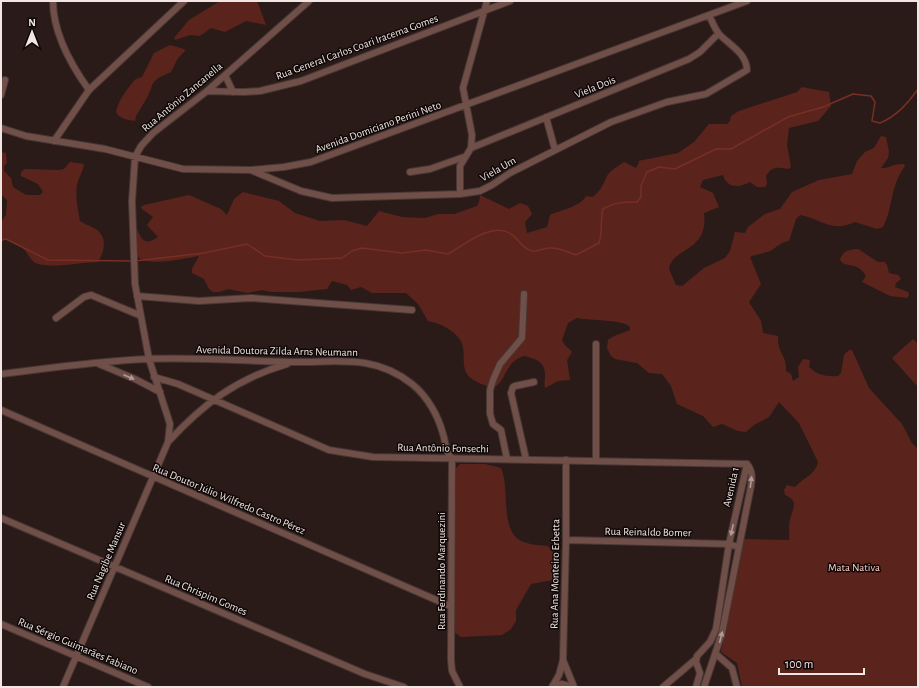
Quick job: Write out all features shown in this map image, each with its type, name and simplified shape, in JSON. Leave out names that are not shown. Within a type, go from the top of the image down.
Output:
[{"type":"street","points":[[53,1],[56,24],[65,48],[74,68],[89,90]]},
{"type":"street","points":[[54,141],[89,90],[184,1]]},
{"type":"street","name":"Rua Antônio Zancanella","points":[[149,359],[139,315],[134,269],[132,201],[135,157],[141,146],[153,133],[207,91],[309,1]]},
{"type":"street","points":[[460,194],[459,173],[464,157],[471,148],[471,126],[465,105],[463,88],[487,1]]},
{"type":"street","name":"Rua General Carlos Coari Iracema Gomes","points":[[207,91],[233,92],[274,89],[301,81],[510,1]]},
{"type":"street","name":"Avenida Domiciano Perini Neto","points":[[1,128],[54,141],[105,150],[183,168],[251,170],[284,168],[311,162],[747,1]]},
{"type":"street","points":[[709,15],[718,34]]},
{"type":"street","name":"Viela Um","points":[[251,170],[300,190],[332,198],[345,199],[460,194],[480,191],[510,173],[611,122],[640,110],[667,102],[706,94],[747,70],[746,62],[739,52],[718,34]]},
{"type":"street","name":"Viela Dois","points":[[471,148],[546,117],[600,97],[689,59],[700,52],[718,34]]},
{"type":"street","points":[[225,75],[233,92]]},
{"type":"street","points":[[1,95],[5,80]]},
{"type":"street","points":[[546,117],[555,150]]},
{"type":"street","points":[[410,172],[430,168],[464,157]]},
{"type":"street","points":[[507,459],[501,430],[493,424],[490,414],[490,390],[500,364],[522,338],[524,294]]},
{"type":"street","points":[[56,318],[84,297],[91,295],[139,315]]},
{"type":"street","points":[[136,296],[199,301],[251,298],[412,310]]},
{"type":"street","points":[[596,344],[596,460]]},
{"type":"street","name":"Avenida Doutora Zilda Arns Neumann","points":[[1,374],[149,359],[291,362],[319,360],[354,361],[373,364],[391,371],[411,383],[431,406],[441,429],[448,455],[452,459]]},
{"type":"street","name":"Rua Nagibe Mansur","points":[[149,359],[170,424],[168,442]]},
{"type":"street","name":"Rua Nagibe Mansur","points":[[63,687],[115,567],[152,476],[168,442],[197,412],[213,400],[265,370],[291,362]]},
{"type":"street","name":"Avenida Doutora Zilda Arns Neumann","points":[[98,364],[135,379],[160,392]]},
{"type":"street","name":"Rua Antônio Fonsechi","points":[[154,377],[178,384],[329,450],[373,457],[747,464]]},
{"type":"street","points":[[526,459],[511,393],[515,386],[534,382]]},
{"type":"street","name":"Rua Doutor Júlio Wilfredo Castro Pérez","points":[[1,410],[450,606]]},
{"type":"street","name":"Rua Ferdinando Marquezini","points":[[452,459],[450,660],[457,685]]},
{"type":"street","name":"Rua Ana Monteiro Erbetta","points":[[566,460],[563,660],[574,687]]},
{"type":"street","name":"Avenida 1","points":[[663,687],[696,662],[698,653],[710,642],[716,629],[729,544],[747,464]]},
{"type":"street","name":"Avenida 1","points":[[704,687],[710,664],[716,654],[722,633],[752,476],[750,468],[747,464]]},
{"type":"street","name":"Rua Chrispim Gomes","points":[[1,518],[366,674],[404,687]]},
{"type":"street","name":"Rua Reinaldo Bomer","points":[[566,540],[729,544],[738,547]]},
{"type":"street","name":"Rua Sérgio Guimarães Fabiano","points":[[1,624],[148,687]]},
{"type":"street","points":[[716,654],[732,668],[737,687]]},
{"type":"street","points":[[553,686],[563,660]]},
{"type":"street","points":[[696,662],[702,666],[710,664]]},
{"type":"street","points":[[696,662],[700,673],[696,687]]},
{"type":"street","points":[[553,686],[562,684],[574,687]]},
{"type":"green space","points":[[220,1],[257,1],[266,25],[246,21],[225,32],[211,28],[200,36],[190,35],[175,40],[174,38],[189,20]]},
{"type":"green space","points":[[170,45],[184,49],[185,51],[178,58],[171,72],[158,78],[153,83],[148,96],[136,116],[135,121],[119,116],[116,111],[120,101],[130,85],[136,79],[142,77],[154,53]]},
{"type":"green space","name":"Mata Nativa","points":[[802,87],[829,92],[831,106],[818,121],[789,128],[787,145],[791,167],[788,169],[775,168],[770,170],[766,176],[767,184],[765,187],[757,187],[750,182],[741,186],[734,186],[728,184],[723,175],[703,180],[700,187],[713,193],[719,207],[704,213],[704,226],[701,235],[696,242],[676,256],[669,269],[676,285],[682,286],[704,268],[725,258],[730,251],[735,232],[745,233],[748,227],[765,214],[780,209],[792,192],[819,180],[852,174],[857,161],[865,152],[874,148],[881,136],[886,137],[889,152],[888,158],[881,168],[904,164],[905,166],[896,182],[889,212],[883,227],[877,229],[855,222],[846,225],[832,226],[800,215],[796,219],[789,241],[782,243],[772,250],[750,257],[761,284],[749,302],[761,321],[763,333],[778,336],[779,347],[785,361],[786,371],[791,374],[793,381],[799,377],[798,367],[803,359],[810,360],[809,367],[819,374],[826,376],[838,376],[841,373],[844,355],[849,350],[852,350],[869,388],[902,424],[912,443],[918,449],[918,687],[742,687],[737,663],[721,652],[744,539],[789,540],[789,522],[794,503],[790,497],[785,495],[784,490],[787,485],[795,487],[814,470],[818,462],[799,423],[779,402],[769,417],[754,425],[746,432],[738,431],[722,424],[713,427],[703,416],[677,404],[671,386],[662,374],[649,373],[637,363],[615,359],[611,356],[607,348],[608,340],[630,330],[630,327],[626,324],[614,321],[577,318],[568,323],[562,340],[572,352],[567,360],[570,380],[558,381],[545,388],[544,367],[539,361],[524,356],[512,363],[500,383],[497,386],[492,387],[477,382],[470,377],[464,367],[462,343],[458,337],[444,326],[428,321],[418,304],[406,293],[372,293],[361,287],[351,290],[347,285],[332,281],[327,289],[299,292],[271,292],[262,290],[247,293],[229,289],[213,292],[209,289],[204,279],[192,273],[192,269],[199,256],[155,262],[146,261],[140,258],[136,251],[136,226],[141,238],[146,241],[153,240],[158,237],[147,225],[153,217],[142,209],[141,207],[144,205],[189,195],[221,209],[227,215],[234,199],[243,192],[279,201],[295,213],[320,221],[344,220],[367,226],[379,211],[402,217],[425,218],[438,214],[454,214],[477,206],[480,195],[509,209],[520,203],[528,206],[532,214],[525,222],[527,233],[547,227],[550,215],[575,206],[586,196],[593,197],[600,189],[608,174],[624,162],[636,168],[639,162],[638,161],[678,153],[694,142],[709,124],[727,124],[730,121],[731,116],[739,111],[797,92]]},
{"type":"green space","points":[[1,152],[6,153],[7,163],[4,166],[4,171],[11,178],[13,187],[26,195],[40,195],[43,192],[38,184],[21,176],[21,172],[25,169],[59,170],[64,169],[70,162],[84,164],[77,185],[76,194],[78,208],[80,221],[93,227],[103,237],[104,246],[98,262],[56,266],[40,264],[34,262],[24,249],[6,238],[1,243],[1,222],[6,215],[7,200],[1,194]]},
{"type":"green space","points":[[858,249],[878,262],[885,262],[889,273],[898,275],[901,279],[896,283],[895,287],[908,292],[909,295],[907,298],[890,296],[862,282],[866,276],[859,268],[844,264],[842,262],[840,259],[845,252]]},
{"type":"green space","points":[[913,339],[918,344],[918,387],[892,358]]},
{"type":"green space","points":[[460,464],[485,464],[501,468],[504,476],[507,515],[512,532],[518,539],[525,542],[548,546],[557,558],[553,580],[531,584],[516,610],[516,621],[511,629],[502,635],[461,637],[454,632],[452,626],[456,468]]},
{"type":"waterway","points":[[135,261],[204,253],[247,244],[265,256],[297,260],[342,258],[352,251],[362,248],[402,253],[426,250],[448,254],[470,240],[495,230],[511,234],[528,250],[536,251],[547,248],[556,248],[576,255],[599,243],[603,209],[624,202],[637,202],[641,197],[641,186],[647,172],[659,167],[675,169],[716,149],[731,149],[788,117],[823,107],[853,94],[871,96],[875,102],[872,121],[880,123],[892,117],[902,109],[918,89]]},
{"type":"waterway","points":[[1,240],[6,239],[48,260],[131,261]]}]
